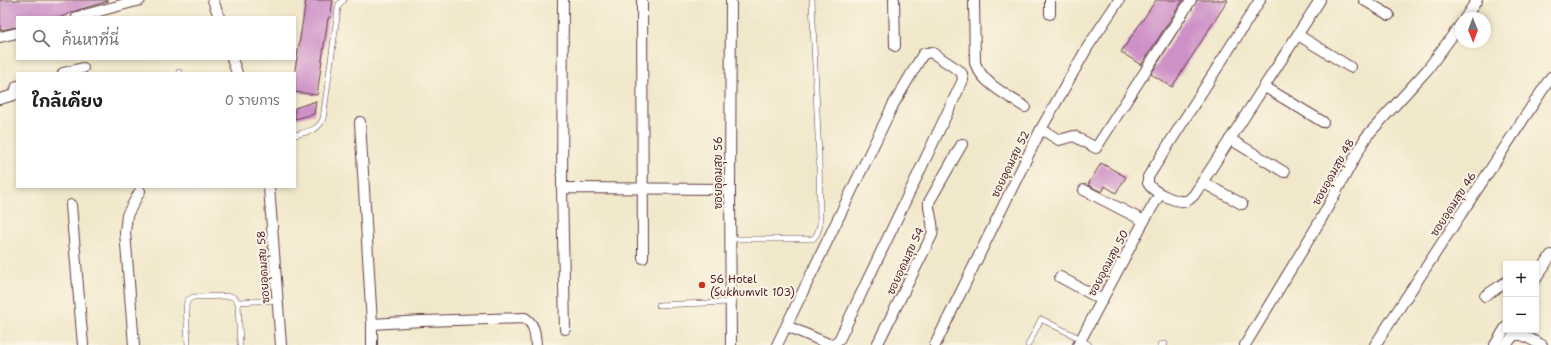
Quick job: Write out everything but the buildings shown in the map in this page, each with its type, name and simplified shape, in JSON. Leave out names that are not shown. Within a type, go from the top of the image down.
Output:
[{"type":"street","points":[[81,16],[140,0]]},
{"type":"street","points":[[213,0],[219,16]]},
{"type":"street","points":[[563,0],[562,188],[565,330]]},
{"type":"street","points":[[642,0],[643,258]]},
{"type":"street","name":"ซอยอุดมสุข 56","points":[[731,0],[731,345]]},
{"type":"street","points":[[894,0],[895,46]]},
{"type":"street","points":[[974,0],[975,64],[978,71],[988,81],[1025,107]]},
{"type":"street","points":[[1050,0],[1050,14]]},
{"type":"street","name":"ซอยอุดมสุข 52","points":[[935,345],[1040,129],[1087,48],[1119,0]]},
{"type":"street","points":[[1040,129],[1059,140],[1074,136],[1096,148],[1191,0]]},
{"type":"street","points":[[1260,0],[1148,177],[1148,183],[1160,194],[1179,201],[1187,201],[1194,195],[1320,0]]},
{"type":"street","points":[[1364,0],[1389,15]]},
{"type":"street","points":[[1469,12],[1477,0]]},
{"type":"street","name":"ซอยอุดมสุข 48","points":[[1245,345],[1320,220],[1366,137],[1427,70],[1455,32]]},
{"type":"street","points":[[0,38],[16,33]]},
{"type":"street","points":[[1298,35],[1350,67]]},
{"type":"street","points":[[777,345],[893,105],[923,54],[931,52],[960,71],[963,80],[839,340],[831,345],[787,326]]},
{"type":"street","points":[[232,60],[237,72]]},
{"type":"street","points":[[67,72],[83,68]]},
{"type":"street","name":"ซอยอุดมสุข 46","points":[[1375,345],[1551,77]]},
{"type":"street","points":[[1265,87],[1323,122]]},
{"type":"street","points":[[0,99],[14,95],[16,89]]},
{"type":"street","points":[[360,122],[372,345]]},
{"type":"street","points":[[1230,139],[1284,172]]},
{"type":"street","name":"ซอยอุดมสุข 54","points":[[877,345],[932,235],[934,228],[928,209],[929,202],[962,144]]},
{"type":"street","points":[[1202,182],[1242,204]]},
{"type":"street","name":"ซอยอุดมสุข 58","points":[[269,188],[281,345]]},
{"type":"street","points":[[562,188],[730,189]]},
{"type":"street","points":[[1084,190],[1144,221]]},
{"type":"street","points":[[134,345],[125,232],[127,214],[140,191]]},
{"type":"street","name":"ซอยอุดมสุข 50","points":[[1083,343],[1102,300],[1160,194]]},
{"type":"street","points":[[71,205],[83,345]]},
{"type":"street","points":[[1539,274],[1551,255]]},
{"type":"street","points":[[1060,277],[1102,300]]},
{"type":"street","points":[[1485,296],[1503,284]]},
{"type":"street","points":[[372,324],[525,318],[531,322],[534,329],[536,345]]},
{"type":"street","points":[[1494,345],[1503,332]]},
{"type":"street","points":[[1506,345],[1514,335],[1522,334],[1542,345]]},
{"type":"lane","points":[[296,135],[316,129],[321,124],[323,119],[338,9],[339,4],[344,0]]},
{"type":"lane","points":[[730,239],[813,239],[817,234],[820,225],[819,158],[812,0]]},
{"type":"lane","points":[[188,345],[186,305],[189,299],[193,297],[231,296],[238,302],[278,300]]},
{"type":"lane","points":[[238,302],[240,345]]},
{"type":"lane","points":[[658,305],[730,302]]},
{"type":"lane","points":[[1028,345],[1041,318],[1083,343]]},
{"type":"place","name":"56 Hotel (Sukhumvit 103)","points":[[702,285]]}]
